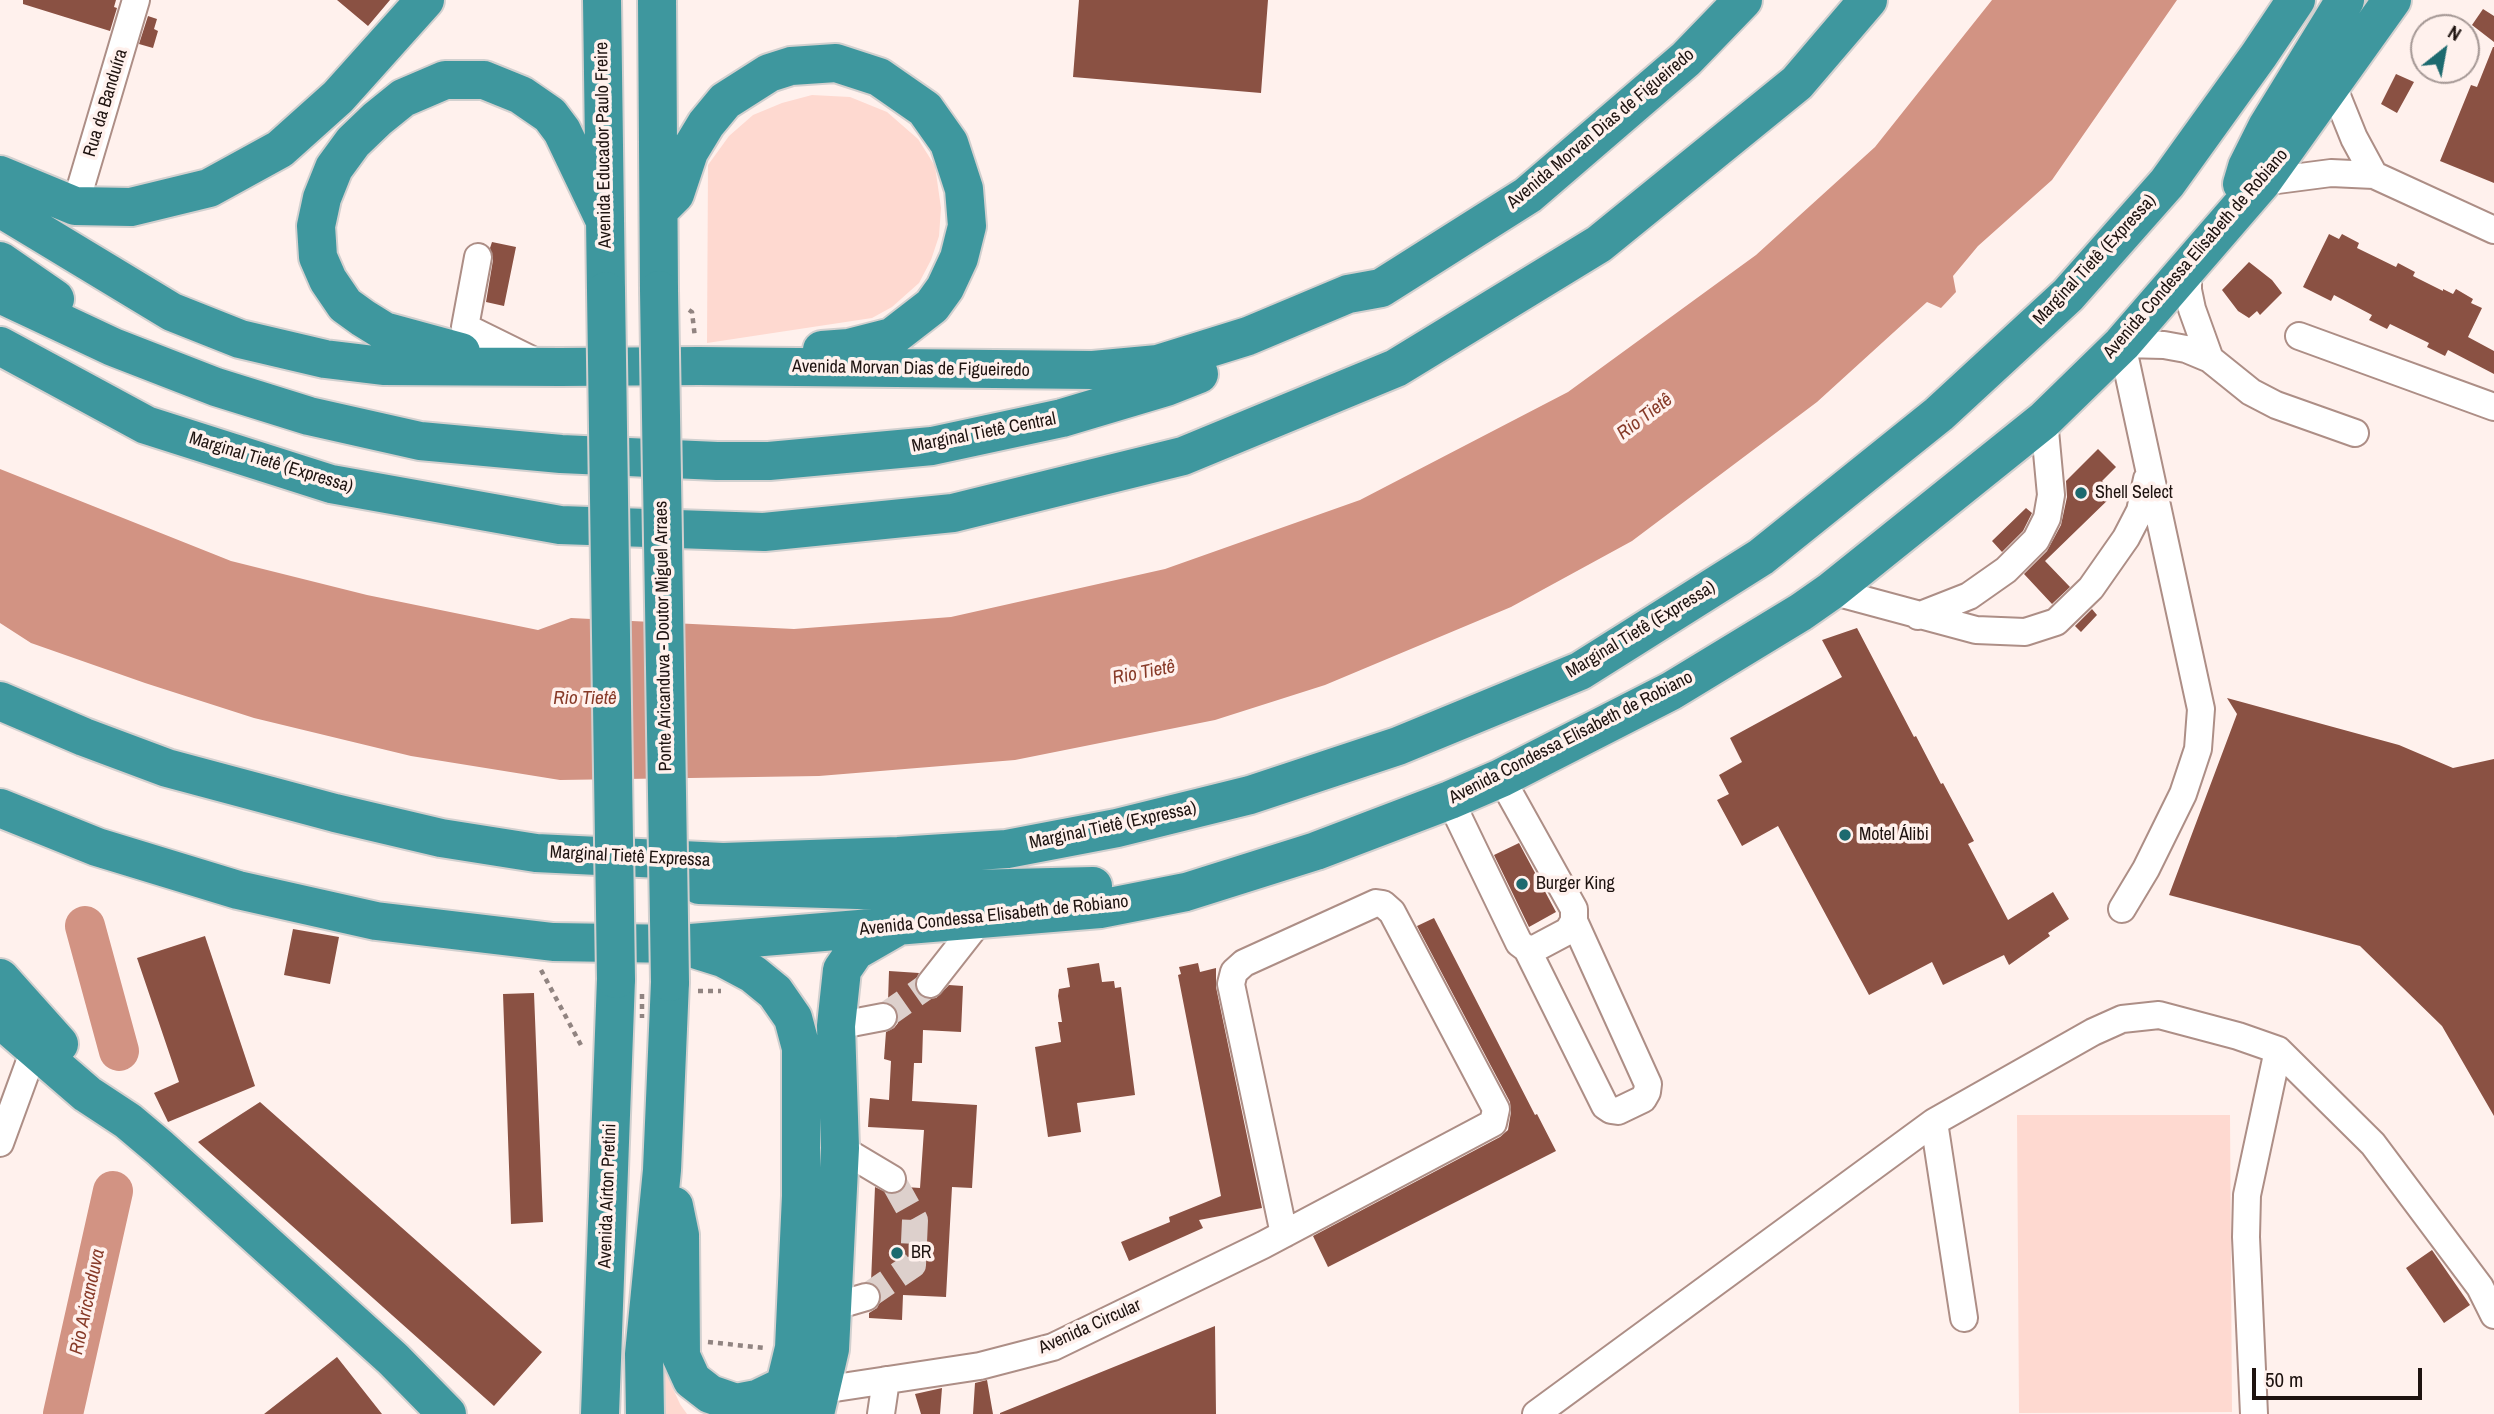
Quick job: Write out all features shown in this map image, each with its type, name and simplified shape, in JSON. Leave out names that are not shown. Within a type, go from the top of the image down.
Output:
[{"type":"highway","points":[[0,175],[75,206],[131,207],[209,188],[280,149],[338,97],[425,0]]},
{"type":"highway","name":"Avenida Educador Paulo Freire","points":[[602,0],[616,979]]},
{"type":"highway","points":[[657,0],[659,210]]},
{"type":"highway","name":"Avenida Morvan Dias de Figueiredo","points":[[0,208],[172,312],[240,339],[324,359],[383,366],[537,367],[1093,370],[1158,364],[1248,336],[1348,294],[1381,288],[1528,195],[1686,59],[1743,0]]},
{"type":"highway","name":"Marginal Tietê (Expressa)","points":[[0,346],[146,425],[291,472],[331,484],[560,525],[764,532],[953,513],[1184,456],[1396,368],[1599,244],[1797,83],[1868,0]]},
{"type":"highway","name":"Marginal Tietê (Expressa)","points":[[723,862],[1007,849],[1117,828],[1250,795],[1398,746],[1580,671],[1761,557],[1939,414],[2058,305],[2167,183],[2296,0]]},
{"type":"highway","points":[[2232,216],[2247,167],[2267,127],[2345,0]]},
{"type":"highway","name":"Avenida Condessa Elisabeth de Robiano","points":[[0,808],[97,847],[239,890],[376,921],[524,940],[679,944],[1100,909],[1186,892],[1316,851],[1501,778],[1671,691],[1831,591],[2044,420],[2122,344],[2262,182],[2392,0]]},
{"type":"highway","points":[[659,210],[675,194],[689,152],[706,124],[725,101],[769,74],[791,66],[836,63],[879,77],[925,109],[949,144],[964,188],[967,226],[959,258],[945,288],[932,306],[892,337],[849,348],[743,355],[726,367]]},
{"type":"highway","points":[[537,367],[384,331],[345,305],[328,280],[318,257],[316,226],[322,198],[334,168],[353,142],[402,98],[445,80],[484,80],[522,95],[550,115],[562,131],[605,221]]},
{"type":"highway","name":"Ponte Aricanduva - Doutor Miguel Arraes","points":[[659,210],[670,982],[662,1170]]},
{"type":"highway","points":[[0,261],[93,325],[216,387]]},
{"type":"highway","name":"Marginal Tietê Central","points":[[216,387],[309,416],[420,441],[561,454],[769,461],[932,446],[1062,418],[1166,387],[1282,342],[1381,288]]},
{"type":"highway","points":[[0,294],[113,348],[216,387]]},
{"type":"highway","name":"Marginal Tietê Expressa","points":[[0,701],[84,737],[167,768],[441,838],[536,853],[723,862]]},
{"type":"highway","points":[[0,785],[60,820],[97,847]]},
{"type":"highway","points":[[628,859],[672,880],[707,887],[889,891],[1129,886],[1186,892]]},
{"type":"highway","points":[[800,1401],[830,1349],[849,1302],[836,1026],[842,970],[855,951],[900,926]]},
{"type":"highway","points":[[679,944],[723,958],[753,974],[775,992],[793,1018],[801,1048],[799,1258],[794,1348],[800,1401]]},
{"type":"highway","points":[[0,978],[120,1112],[393,1359],[447,1414]]},
{"type":"highway","name":"Avenida Aírton Pretini","points":[[600,1414],[616,979]]},
{"type":"highway","points":[[0,1019],[87,1094],[120,1112]]},
{"type":"highway","points":[[662,1170],[681,1235],[681,1356],[692,1380],[710,1394],[736,1403],[757,1399],[800,1401]]},
{"type":"highway","points":[[645,1414],[644,1354],[662,1170]]},
{"type":"street","name":"Rua da Banduíra","points":[[75,206],[136,0]]},
{"type":"street","points":[[2333,86],[2354,138],[2374,175]]},
{"type":"street","points":[[2262,182],[2331,173],[2374,175],[2494,230]]},
{"type":"street","points":[[465,327],[478,257]]},
{"type":"street","points":[[2188,267],[2188,290],[2192,309],[2210,359]]},
{"type":"street","points":[[409,339],[465,327],[537,367]]},
{"type":"street","points":[[2299,336],[2494,407]]},
{"type":"street","points":[[2122,909],[2146,869],[2183,794],[2197,749],[2201,709],[2122,344],[2164,345],[2186,349],[2210,359],[2251,392],[2299,414],[2355,433]]},
{"type":"street","points":[[1918,616],[1969,596],[2006,570],[2036,540],[2047,518],[2051,495],[2044,420]]},
{"type":"street","points":[[1831,591],[1976,630],[2025,632],[2056,622],[2091,588],[2126,538],[2140,512],[2149,472]]},
{"type":"street","points":[[1450,800],[1519,943],[1527,949],[1605,1106],[1618,1111],[1643,1099],[1648,1084],[1574,921],[1574,909],[1501,778]]},
{"type":"street","name":"Avenida Circular","points":[[800,1401],[886,1380],[980,1366],[1053,1347],[1273,1239],[1493,1123],[1496,1110],[1392,912],[1382,904],[1376,903],[1244,964],[1234,972],[1231,984],[1273,1239]]},
{"type":"street","points":[[930,984],[981,919]]},
{"type":"street","points":[[1527,949],[1536,948],[1567,930],[1574,921]]},
{"type":"street","points":[[1535,1414],[1934,1122],[2093,1032],[2123,1019],[2159,1015],[2238,1035],[2278,1050],[2373,1144],[2480,1287],[2494,1315]]},
{"type":"street","points":[[836,1026],[883,1017]]},
{"type":"street","points":[[0,1143],[34,1050]]},
{"type":"street","points":[[2254,1414],[2246,1237],[2247,1195],[2278,1050]]},
{"type":"street","points":[[1934,1122],[1965,1318]]},
{"type":"street","points":[[840,1149],[892,1179]]},
{"type":"street","points":[[881,1414],[886,1380]]},
{"type":"path","points":[[524,940],[587,1056]]},
{"type":"path","points":[[681,1339],[773,1349]]},
{"type":"shaded area","points":[[812,95],[850,97],[887,112],[918,139],[935,166],[941,208],[939,236],[931,260],[919,283],[892,307],[872,318],[707,343],[708,165],[729,136],[753,115]]},
{"type":"shaded area","points":[[2017,1115],[2230,1115],[2232,1412],[2019,1413]]},
{"type":"shaded area","points":[[664,1369],[680,1404],[687,1414],[666,1414]]},
{"type":"water","name":"Rio Tietê","points":[[1992,0],[2177,0],[2052,180],[1978,246],[1953,276],[1956,292],[1941,308],[1927,302],[1817,402],[1632,541],[1511,607],[1325,685],[1215,720],[1015,760],[819,776],[560,780],[411,756],[254,718],[31,643],[0,623],[0,469],[231,561],[367,595],[538,630],[571,618],[794,629],[951,617],[1165,569],[1360,500],[1568,392],[1756,255],[1875,147]]},
{"type":"building","points":[[23,0],[116,0],[114,7],[117,8],[110,31],[23,4]]},
{"type":"building","points":[[337,0],[390,0],[368,26]]},
{"type":"building","points":[[1079,0],[1268,0],[1261,93],[1073,77]]},
{"type":"building","points":[[2483,9],[2494,16],[2494,42],[2480,31],[2480,14]]},
{"type":"building","points":[[148,16],[157,19],[154,29],[158,31],[153,48],[139,44]]},
{"type":"building","points":[[2494,47],[2494,183],[2440,161],[2471,85],[2477,87]]},
{"type":"building","points":[[2396,74],[2413,84],[2397,113],[2381,104]]},
{"type":"building","points":[[2329,234],[2339,239],[2342,234],[2359,243],[2357,248],[2396,267],[2398,263],[2415,272],[2413,276],[2443,291],[2453,294],[2456,289],[2473,299],[2471,303],[2482,308],[2468,337],[2494,351],[2494,374],[2448,350],[2445,356],[2427,347],[2429,343],[2390,324],[2387,329],[2369,320],[2372,315],[2334,295],[2331,301],[2303,287]]},
{"type":"building","points":[[492,242],[516,247],[504,306],[486,302],[493,260],[490,248]]},
{"type":"building","points":[[2249,262],[2272,280],[2282,293],[2260,315],[2257,311],[2249,318],[2238,311],[2222,290]]},
{"type":"building","points":[[2098,449],[2116,467],[2102,481],[2114,494],[2045,561],[2070,587],[2052,604],[2024,574],[2047,551],[2061,525],[2067,497],[2066,481]]},
{"type":"building","points":[[2026,508],[2032,513],[2023,531],[2002,552],[1992,541]]},
{"type":"building","points":[[2092,609],[2097,615],[2081,632],[2075,626]]},
{"type":"building","points":[[1857,628],[1914,737],[1916,736],[1974,841],[1968,844],[2008,920],[2053,892],[2069,919],[2009,965],[2004,955],[1943,985],[1932,962],[1869,995],[1778,826],[1742,846],[1717,800],[1729,794],[1719,775],[1742,762],[1730,738],[1842,677],[1822,640]]},
{"type":"building","points":[[2227,698],[2399,745],[2453,768],[2494,759],[2494,1116],[2442,1026],[2360,946],[2169,895],[2237,714]]},
{"type":"building","name":"Burger King","points":[[1519,843],[1556,912],[1529,927],[1494,855]]},
{"type":"building","points":[[1434,918],[1556,1151],[1328,1267],[1313,1236],[1500,1137],[1508,1130],[1510,1102],[1417,926]]},
{"type":"building","points":[[293,929],[339,937],[330,984],[284,975]]},
{"type":"building","points":[[205,936],[255,1086],[168,1122],[154,1093],[179,1082],[137,958]]},
{"type":"building","points":[[1099,963],[1102,982],[1114,981],[1115,988],[1121,987],[1135,1095],[1077,1103],[1081,1132],[1048,1137],[1035,1047],[1061,1042],[1058,1022],[1062,1022],[1058,996],[1059,989],[1070,987],[1067,968]]},
{"type":"building","points":[[1198,963],[1200,972],[1216,968],[1216,987],[1262,1208],[1199,1220],[1203,1228],[1129,1261],[1121,1242],[1170,1222],[1169,1217],[1221,1196],[1178,975],[1181,974],[1179,967]]},
{"type":"building","points":[[889,971],[919,973],[915,989],[920,996],[927,999],[936,998],[949,985],[963,986],[961,1032],[923,1030],[922,1063],[914,1063],[912,1101],[977,1105],[972,1188],[952,1187],[946,1297],[903,1295],[902,1320],[869,1318],[869,1313],[877,1308],[881,1300],[881,1292],[871,1282],[875,1187],[892,1195],[906,1187],[920,1188],[924,1130],[868,1127],[870,1098],[889,1100],[891,1061],[884,1059],[886,1032],[898,1023],[899,1015],[895,1007],[888,1002]]},
{"type":"building","points":[[534,993],[543,1222],[511,1224],[503,994]]},
{"type":"building","points":[[260,1102],[542,1352],[494,1406],[198,1142]]},
{"type":"building","points":[[2432,1250],[2470,1305],[2444,1323],[2406,1268]]},
{"type":"building","points":[[1215,1326],[1216,1414],[1000,1414],[1000,1413]]},
{"type":"building","points":[[337,1357],[382,1414],[264,1414]]},
{"type":"building","points":[[987,1380],[993,1414],[973,1414],[975,1383]]},
{"type":"building","points":[[942,1388],[940,1414],[921,1414],[915,1394]]},
{"type":"waterway","name":"Rio Aricanduva","points":[[85,926],[119,1051]]},
{"type":"waterway","name":"Rio Aricanduva","points":[[63,1414],[113,1191]]},
{"type":"tunnel","points":[[883,1017],[930,984]]},
{"type":"tunnel","points":[[866,1297],[913,1265],[915,1220],[892,1179]]},
{"type":"place","name":"Shell Select","points":[[2081,493]]},
{"type":"place","name":"Motel Álibi","points":[[1845,835]]},
{"type":"place","name":"Burger King","points":[[1522,884]]},
{"type":"place","name":"BR","points":[[897,1253]]}]
